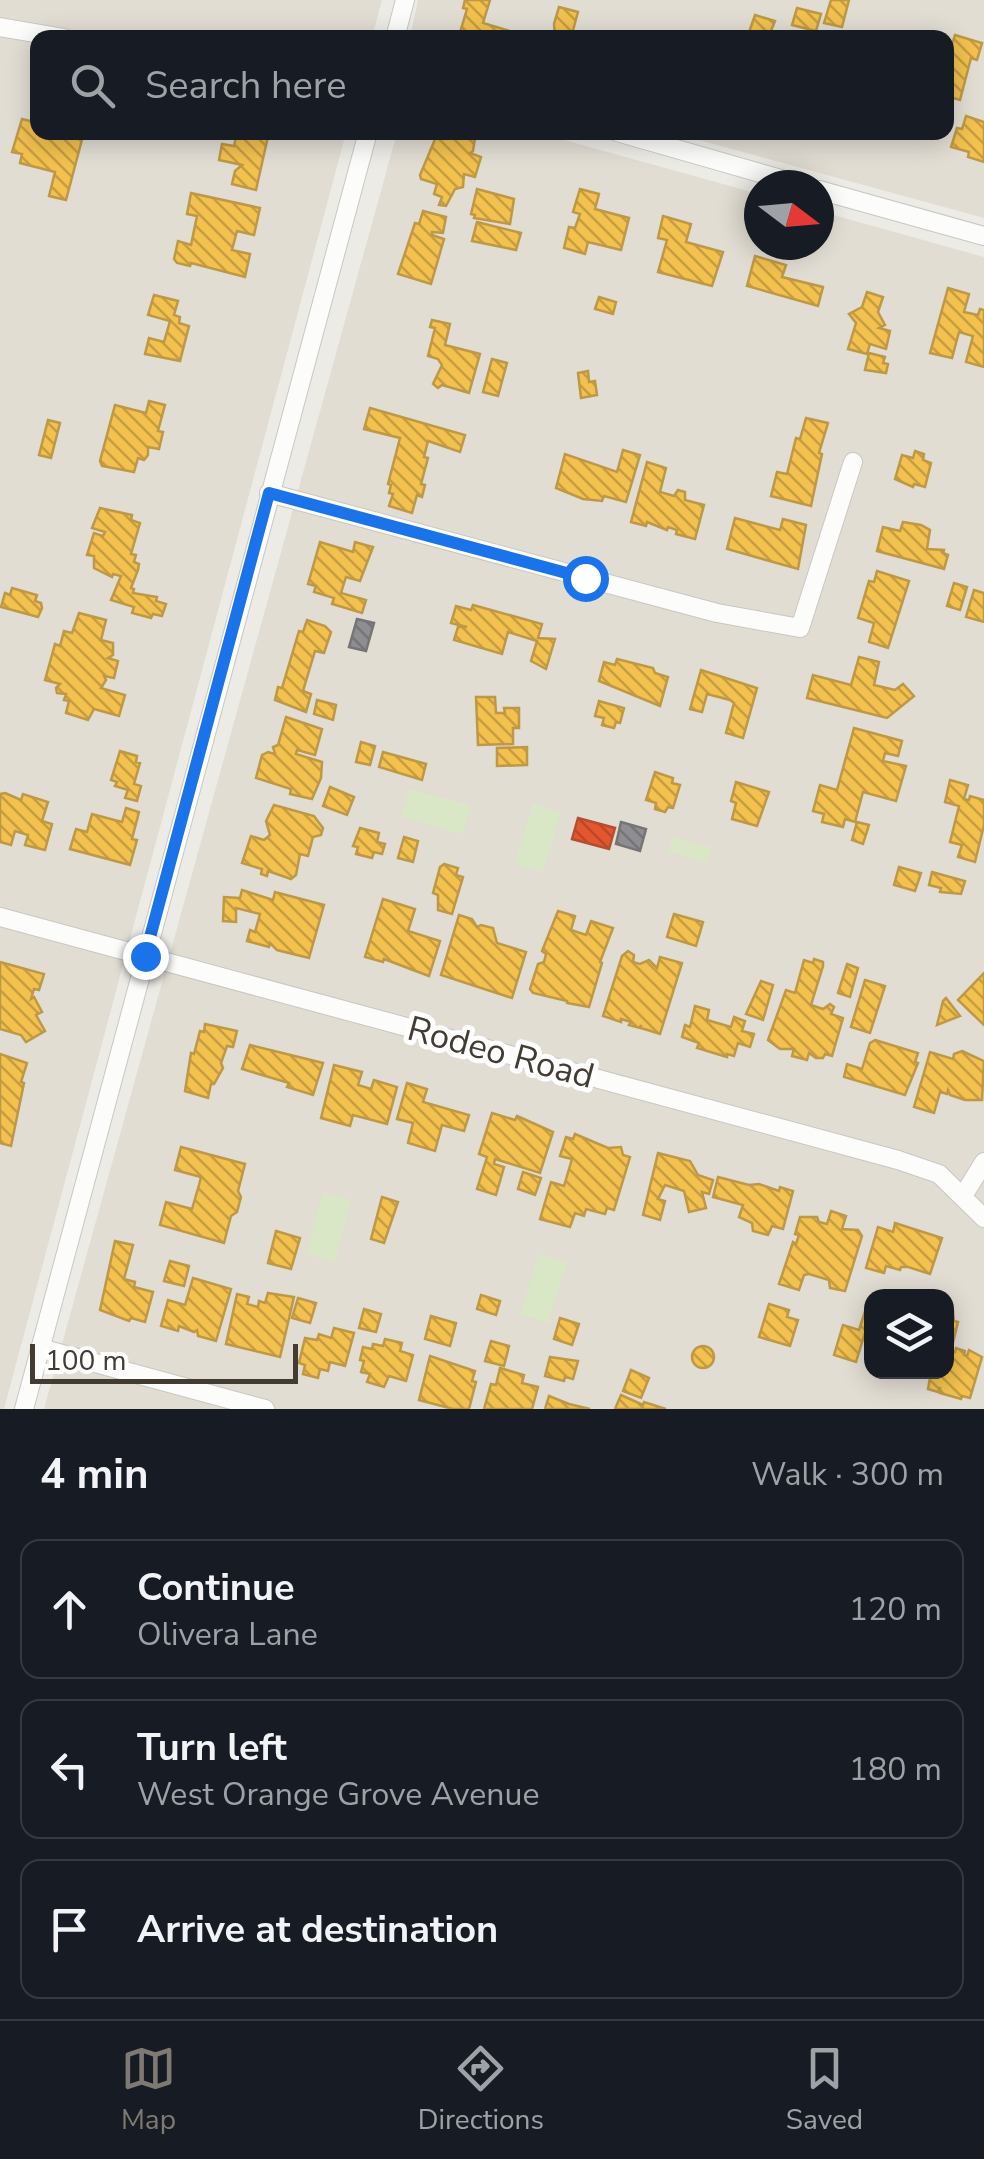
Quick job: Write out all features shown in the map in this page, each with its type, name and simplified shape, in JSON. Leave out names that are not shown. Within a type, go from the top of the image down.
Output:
[{"type":"street","points":[[396,30],[405,0]]},
{"type":"street","points":[[0,26],[30,32]]},
{"type":"street","points":[[24,1409],[366,140]]},
{"type":"street","points":[[644,140],[749,170]]},
{"type":"street","points":[[834,194],[984,236]]},
{"type":"street","points":[[269,493],[717,613],[800,628],[853,462]]},
{"type":"street","name":"Rodeo Road","points":[[0,918],[898,1160],[939,1174],[984,1218]]},
{"type":"street","points":[[962,1196],[984,1162]]},
{"type":"street","points":[[40,1348],[264,1409]]},
{"type":"shaded area","points":[[0,0],[382,0],[374,30],[30,30],[30,140],[344,140],[4,1409],[0,1409]]},
{"type":"shaded area","points":[[418,0],[984,0],[984,218],[834,177],[834,170],[808,170],[699,140],[954,140],[954,30],[412,30]]},
{"type":"shaded area","points":[[395,140],[564,140],[744,190],[744,260],[834,260],[834,215],[984,257],[984,1409],[44,1409]]},
{"type":"green space","points":[[409,789],[470,805],[463,834],[401,817]]},
{"type":"green space","points":[[533,804],[561,812],[543,872],[515,864]]},
{"type":"green space","points":[[673,836],[712,848],[707,863],[668,852]]},
{"type":"green space","points":[[323,1192],[351,1200],[335,1262],[306,1254]]},
{"type":"green space","points":[[539,1254],[567,1263],[548,1323],[520,1314]]},
{"type":"building: Homes","points":[[465,0],[490,0],[483,23],[506,30],[461,30],[467,9],[463,8]]},
{"type":"building: Homes","points":[[831,0],[849,0],[842,27],[824,23]]},
{"type":"building: Homes","points":[[559,7],[578,12],[573,30],[554,30]]},
{"type":"building: Homes","points":[[797,8],[821,14],[816,30],[792,25]]},
{"type":"building: Homes","points":[[755,15],[775,21],[771,30],[750,30]]},
{"type":"building: Homes","points":[[955,35],[982,43],[977,60],[971,58],[960,100],[954,98]]},
{"type":"building: Homes","points":[[966,116],[984,122],[984,162],[951,147],[957,128],[962,129]]},
{"type":"building: Homes","points":[[22,119],[30,121],[30,140],[82,140],[66,200],[49,196],[55,172],[20,163],[22,154],[12,152]]},
{"type":"building: Homes","points":[[235,140],[267,140],[256,190],[232,184],[235,171],[242,165],[219,160],[222,144],[234,146]]},
{"type":"building: Homes","points":[[435,140],[475,140],[470,153],[481,157],[475,177],[464,174],[463,187],[455,189],[446,206],[439,205],[442,197],[434,194],[437,184],[421,179]]},
{"type":"building: Homes","points":[[477,189],[514,199],[510,224],[474,218],[471,214]]},
{"type":"building: Homes","points":[[580,189],[599,194],[595,209],[629,218],[621,250],[588,242],[585,254],[564,248],[569,227],[575,228],[580,214],[573,212]]},
{"type":"building: Homes","points":[[191,193],[260,208],[254,235],[237,231],[232,250],[250,254],[245,277],[177,263],[174,259],[178,241],[191,245],[197,216],[187,214]]},
{"type":"building: Homes","points":[[423,211],[446,217],[443,233],[432,232],[444,239],[431,284],[398,274],[415,223],[419,224]]},
{"type":"building: Homes","points":[[663,216],[691,224],[686,242],[723,252],[712,286],[658,272],[667,240],[658,238]]},
{"type":"building: Homes","points":[[477,222],[521,233],[516,250],[472,241]]},
{"type":"building: Homes","points":[[754,260],[769,260],[786,265],[782,277],[823,287],[818,306],[747,286]]},
{"type":"building: Homes","points":[[948,288],[969,294],[964,312],[978,315],[980,309],[984,310],[984,367],[966,362],[973,336],[959,332],[952,358],[930,353]]},
{"type":"building: Homes","points":[[867,292],[883,297],[878,312],[885,325],[879,328],[890,331],[886,349],[870,344],[867,354],[848,349],[856,323],[849,314],[862,307]]},
{"type":"building: Homes","points":[[154,295],[178,301],[174,315],[180,317],[179,323],[189,326],[180,361],[145,354],[149,338],[164,342],[170,321],[148,315]]},
{"type":"building: Homes","points":[[599,297],[616,302],[613,314],[595,309]]},
{"type":"building: Homes","points":[[432,320],[450,324],[445,345],[480,354],[469,393],[433,384],[442,365],[428,356],[435,328],[430,327]]},
{"type":"building: Homes","points":[[869,353],[885,357],[886,373],[865,370]]},
{"type":"building: Homes","points":[[492,359],[507,363],[498,396],[483,392]]},
{"type":"building: Homes","points":[[588,371],[589,382],[595,381],[597,395],[581,398],[578,373]]},
{"type":"building: Homes","points":[[149,401],[165,405],[158,431],[163,432],[159,449],[148,447],[148,455],[144,460],[138,458],[134,472],[102,466],[115,405],[146,413]]},
{"type":"building: Homes","points":[[370,408],[465,435],[460,452],[428,441],[421,484],[425,485],[422,497],[417,495],[412,513],[389,506],[393,494],[389,493],[388,484],[400,438],[364,429]]},
{"type":"building: Homes","points":[[806,418],[828,423],[811,506],[771,496],[777,472],[787,474],[796,438],[800,439]]},
{"type":"building: Homes","points":[[48,420],[60,423],[51,458],[39,455]]},
{"type":"building: Homes","points":[[623,450],[640,455],[626,502],[604,496],[602,501],[583,499],[556,488],[565,454],[617,472]]},
{"type":"building: Homes","points":[[915,451],[931,463],[925,487],[913,487],[895,479],[902,455],[913,458]]},
{"type":"building: Homes","points":[[647,462],[666,468],[660,492],[674,496],[678,490],[685,492],[685,500],[704,505],[695,539],[676,534],[677,530],[668,527],[667,530],[647,522],[646,526],[631,522]]},
{"type":"building: Homes","points":[[100,508],[132,515],[131,520],[140,523],[131,554],[136,555],[134,562],[139,564],[131,588],[133,593],[157,597],[156,601],[166,604],[162,616],[153,614],[151,618],[132,613],[134,607],[111,600],[121,576],[112,577],[94,568],[94,556],[87,555],[94,533],[103,536],[105,532],[92,528]]},
{"type":"building: Homes","points":[[735,518],[780,530],[783,519],[806,525],[798,569],[727,549]]},
{"type":"building: Homes","points":[[903,522],[930,530],[927,549],[944,550],[948,555],[944,569],[877,551],[883,527],[900,531]]},
{"type":"building: Homes","points":[[320,542],[353,552],[355,542],[373,547],[360,581],[346,577],[341,593],[366,600],[362,613],[332,604],[334,598],[314,592],[316,586],[308,584]]},
{"type":"building: Homes","points":[[877,571],[909,581],[888,648],[869,642],[874,623],[858,618],[869,581],[874,582]]},
{"type":"building: Homes","points":[[954,583],[967,587],[960,610],[947,606]]},
{"type":"building: Homes","points":[[12,588],[37,595],[35,601],[42,608],[38,617],[1,607],[5,593],[10,595]]},
{"type":"building: Homes","points":[[974,590],[984,593],[984,622],[966,617]]},
{"type":"building: Homes","points":[[473,605],[542,624],[538,638],[555,639],[546,669],[531,661],[537,641],[508,632],[502,654],[454,640],[458,627],[467,627],[451,623],[456,606],[471,610]]},
{"type":"building: Homes","points":[[79,613],[106,620],[101,640],[113,643],[113,655],[108,658],[118,661],[114,678],[104,676],[101,688],[125,695],[119,716],[94,709],[88,720],[66,713],[69,701],[64,700],[66,694],[57,693],[60,684],[45,680],[55,644],[60,646],[64,631],[72,633]]},
{"type":"building: Homes","points":[[307,620],[331,632],[324,653],[315,651],[303,691],[311,694],[306,712],[275,700],[299,631],[303,632]]},
{"type":"building: Homes","points":[[859,657],[879,662],[874,685],[895,690],[903,684],[914,696],[887,718],[807,698],[813,675],[851,685]]},
{"type":"building: Homes","points":[[617,659],[653,668],[655,673],[668,677],[660,706],[599,681],[604,662],[615,665]]},
{"type":"building: Homes","points":[[701,670],[757,688],[743,738],[726,733],[734,703],[730,700],[707,694],[702,712],[690,709]]},
{"type":"building: Homes","points":[[476,697],[495,697],[496,713],[505,713],[504,708],[519,708],[519,728],[513,728],[513,744],[478,745]]},
{"type":"building: Homes","points":[[317,700],[336,705],[333,720],[314,714]]},
{"type":"building: Homes","points":[[599,701],[624,708],[620,723],[616,722],[614,728],[602,725],[604,718],[595,716]]},
{"type":"building: Homes","points":[[286,717],[322,729],[315,755],[297,750],[296,754],[322,762],[321,778],[312,799],[290,794],[291,789],[256,778],[262,755],[275,754],[273,747],[278,745]]},
{"type":"building: Homes","points":[[854,728],[902,741],[898,756],[885,753],[883,761],[906,766],[896,801],[863,792],[855,822],[845,819],[843,827],[822,822],[824,814],[813,811],[820,785],[837,790]]},
{"type":"building: Homes","points":[[361,742],[375,746],[370,765],[356,762]]},
{"type":"building: Homes","points":[[527,747],[527,765],[497,766],[497,748]]},
{"type":"building: Homes","points":[[120,751],[137,756],[136,762],[140,763],[134,784],[141,786],[137,801],[125,798],[128,790],[115,786],[117,782],[111,780]]},
{"type":"building: Homes","points":[[383,752],[426,764],[422,780],[379,767]]},
{"type":"building: Homes","points":[[655,772],[680,785],[673,808],[668,807],[665,812],[646,800]]},
{"type":"building: Homes","points":[[950,780],[968,785],[964,799],[969,800],[970,796],[984,800],[984,825],[975,862],[958,857],[962,845],[950,842],[959,806],[945,802]]},
{"type":"building: Homes","points":[[736,782],[769,792],[757,826],[732,819]]},
{"type":"building: Homes","points":[[330,787],[354,797],[347,815],[323,806]]},
{"type":"building: Homes","points":[[0,794],[21,800],[23,794],[48,802],[42,821],[52,824],[45,850],[25,845],[28,835],[15,831],[11,845],[0,842]]},
{"type":"building: Homes","points":[[274,805],[314,816],[323,828],[321,835],[313,837],[308,856],[300,854],[296,875],[291,879],[268,871],[267,876],[261,874],[262,869],[242,863],[251,836],[264,840],[270,835],[266,821]]},
{"type":"building: Homes","points":[[126,808],[139,812],[130,865],[70,849],[76,829],[87,832],[92,814],[122,822]]},
{"type":"building: Homes","points":[[857,822],[869,825],[863,844],[852,840]]},
{"type":"building: Homes","points":[[360,828],[379,833],[377,842],[385,844],[382,854],[374,852],[372,858],[356,854],[358,847],[353,846]]},
{"type":"building: Homes","points":[[404,837],[418,841],[413,862],[398,858]]},
{"type":"building: Homes","points":[[444,864],[458,868],[456,875],[463,877],[452,914],[438,910],[438,895],[433,893]]},
{"type":"building: Homes","points":[[899,867],[921,873],[915,891],[894,885]]},
{"type":"building: Homes","points":[[932,872],[965,881],[961,894],[940,892],[941,888],[929,885]]},
{"type":"building: Homes","points":[[242,890],[273,900],[275,892],[324,905],[309,958],[277,950],[270,943],[269,947],[247,941],[250,930],[255,932],[260,914],[236,908],[236,922],[223,921],[224,897],[240,898]]},
{"type":"building: Homes","points":[[383,899],[415,909],[408,931],[440,941],[429,976],[384,959],[383,962],[365,957]]},
{"type":"building: Homes","points":[[558,911],[575,916],[571,930],[586,935],[591,921],[613,928],[589,1007],[530,989],[538,964],[544,962],[546,954],[542,951]]},
{"type":"building: Homes","points":[[674,914],[703,922],[696,946],[667,937]]},
{"type":"building: Homes","points":[[459,915],[472,919],[477,927],[493,928],[497,943],[526,952],[512,998],[441,975]]},
{"type":"building: Homes","points":[[628,951],[634,955],[633,962],[649,960],[657,968],[660,957],[682,963],[660,1034],[603,1016],[622,956]]},
{"type":"building: Homes","points":[[814,959],[823,962],[823,966],[811,1005],[823,1009],[830,1004],[834,1007],[831,1014],[843,1018],[832,1056],[816,1058],[809,1053],[807,1060],[792,1056],[794,1049],[780,1049],[768,1040],[786,990],[795,993],[804,960],[813,963]]},
{"type":"building: Homes","points":[[0,962],[44,974],[31,999],[34,997],[42,1012],[36,1015],[45,1031],[26,1042],[21,1035],[0,1029]]},
{"type":"building: Homes","points":[[847,964],[858,968],[850,997],[838,993]]},
{"type":"building: Homes","points":[[984,973],[984,1025],[958,1000]]},
{"type":"building: Homes","points":[[865,980],[885,986],[870,1033],[851,1027]]},
{"type":"building: Homes","points":[[761,981],[773,985],[763,1020],[746,1014]]},
{"type":"building: Homes","points":[[946,998],[960,1016],[937,1025],[943,1001]]},
{"type":"building: Homes","points":[[695,1006],[709,1010],[707,1020],[731,1027],[734,1017],[745,1021],[742,1031],[754,1034],[750,1047],[738,1043],[734,1056],[727,1057],[697,1048],[699,1043],[682,1037],[685,1025],[690,1027]]},
{"type":"building: Homes","points":[[205,1024],[237,1031],[233,1047],[227,1046],[223,1068],[211,1084],[208,1098],[185,1091],[191,1053],[194,1054]]},
{"type":"building: Homes","points":[[875,1040],[918,1053],[905,1095],[844,1077],[847,1064],[862,1069],[870,1043]]},
{"type":"building: Homes","points":[[250,1045],[323,1063],[313,1095],[287,1087],[289,1083],[242,1069]]},
{"type":"building: Homes","points":[[962,1051],[984,1061],[982,1100],[965,1100],[950,1095],[948,1090],[947,1094],[940,1092],[934,1113],[914,1107],[930,1052],[953,1059],[954,1054]]},
{"type":"building: Homes","points":[[0,1054],[27,1063],[11,1146],[0,1143]]},
{"type":"building: Homes","points":[[334,1065],[362,1072],[358,1085],[371,1089],[374,1080],[397,1087],[387,1124],[353,1115],[350,1126],[321,1118]]},
{"type":"building: Homes","points":[[407,1083],[427,1089],[423,1102],[469,1115],[464,1131],[442,1125],[435,1151],[408,1143],[413,1123],[397,1119]]},
{"type":"building: Homes","points":[[492,1113],[515,1120],[517,1116],[553,1132],[540,1173],[495,1159],[494,1164],[504,1167],[496,1195],[477,1189],[487,1157],[479,1154]]},
{"type":"building: Homes","points":[[575,1134],[608,1148],[621,1147],[623,1155],[630,1157],[614,1210],[607,1208],[605,1214],[586,1209],[584,1216],[575,1213],[570,1227],[540,1219],[551,1182],[564,1186],[572,1159],[560,1156],[566,1137],[573,1139]]},
{"type":"building: Homes","points":[[181,1147],[245,1164],[238,1191],[241,1197],[224,1243],[160,1225],[166,1202],[192,1209],[199,1185],[201,1177],[175,1170]]},
{"type":"building: Homes","points":[[658,1153],[690,1161],[698,1175],[713,1180],[709,1194],[702,1192],[706,1208],[689,1212],[684,1191],[665,1185],[658,1199],[665,1201],[660,1220],[643,1215]]},
{"type":"building: Homes","points":[[523,1172],[541,1178],[535,1195],[518,1189]]},
{"type":"building: Homes","points":[[718,1177],[793,1191],[783,1229],[772,1226],[768,1235],[753,1231],[752,1223],[739,1217],[743,1205],[713,1197]]},
{"type":"building: Homes","points":[[382,1197],[398,1202],[384,1243],[371,1239]]},
{"type":"building: Homes","points":[[831,1211],[846,1216],[842,1229],[858,1230],[862,1236],[845,1291],[830,1288],[829,1280],[809,1274],[804,1275],[799,1290],[779,1284],[799,1235],[795,1234],[800,1217],[817,1217],[827,1224]]},
{"type":"building: Homes","points":[[895,1223],[942,1238],[930,1274],[908,1267],[900,1270],[886,1266],[884,1273],[866,1268],[878,1227],[893,1232]]},
{"type":"building: Homes","points":[[276,1231],[300,1238],[291,1269],[268,1263]]},
{"type":"building: Homes","points":[[115,1241],[133,1245],[124,1279],[135,1282],[134,1287],[153,1292],[145,1322],[131,1318],[129,1321],[100,1310]]},
{"type":"building: Homes","points":[[170,1261],[189,1266],[184,1286],[164,1281]]},
{"type":"building: Homes","points":[[193,1278],[231,1289],[216,1341],[198,1336],[197,1330],[179,1326],[178,1331],[161,1326],[168,1300],[185,1305]]},
{"type":"building: Homes","points":[[268,1293],[294,1297],[280,1357],[226,1344],[237,1294],[249,1297],[247,1304],[258,1307],[259,1301],[265,1303]]},
{"type":"building: Homes","points":[[481,1295],[500,1301],[496,1315],[477,1309]]},
{"type":"building: Homes","points":[[298,1298],[316,1303],[310,1323],[292,1318]]},
{"type":"building: Homes","points":[[769,1304],[789,1310],[787,1317],[798,1320],[790,1346],[759,1337]]},
{"type":"building: Homes","points":[[364,1309],[381,1314],[376,1332],[359,1328]]},
{"type":"building: Homes","points":[[864,1315],[864,1336],[856,1362],[834,1355],[843,1325],[859,1330]]},
{"type":"building: Homes","points":[[431,1316],[456,1323],[450,1346],[425,1339]]},
{"type":"building: Homes","points":[[560,1318],[579,1324],[572,1345],[554,1339]]},
{"type":"building: Homes","points":[[334,1328],[354,1333],[345,1366],[330,1362],[328,1371],[320,1369],[318,1378],[303,1374],[305,1365],[299,1363],[305,1338],[317,1340],[319,1334],[331,1338]]},
{"type":"building: Homes","points":[[385,1339],[402,1343],[400,1351],[413,1355],[406,1381],[389,1376],[384,1387],[367,1382],[370,1374],[361,1372],[364,1361],[360,1360],[363,1347],[383,1346]]},
{"type":"building: Homes","points":[[491,1341],[509,1346],[504,1366],[485,1361]]},
{"type":"building: Homes","points":[[703,1346],[711,1349],[711,1365],[703,1368],[695,1365],[692,1357],[695,1349]]},
{"type":"building: Homes","points":[[956,1348],[965,1351],[964,1355],[969,1350],[982,1357],[970,1398],[940,1393],[940,1387],[938,1392],[928,1389],[930,1379],[954,1379]]},
{"type":"building: Homes","points":[[430,1356],[475,1371],[469,1409],[419,1400]]},
{"type":"building: Homes","points":[[550,1357],[578,1361],[573,1379],[545,1376]]},
{"type":"building: Homes","points":[[500,1368],[524,1375],[522,1383],[538,1387],[532,1409],[484,1409]]},
{"type":"building: Homes","points":[[631,1370],[649,1378],[641,1398],[623,1391]]},
{"type":"building: Homes","points":[[621,1395],[643,1405],[644,1402],[666,1409],[615,1409]]},
{"type":"building: Homes","points":[[549,1396],[569,1404],[590,1409],[545,1409]]},
{"type":"building: Shops","points":[[578,818],[615,828],[609,849],[572,839]]},
{"type":"building: Industry","points":[[357,619],[374,623],[366,651],[349,647]]},
{"type":"building: Industry","points":[[621,822],[646,829],[640,851],[616,844]]},
{"type":"route","points":[[145,956],[269,493],[585,578]]}]
